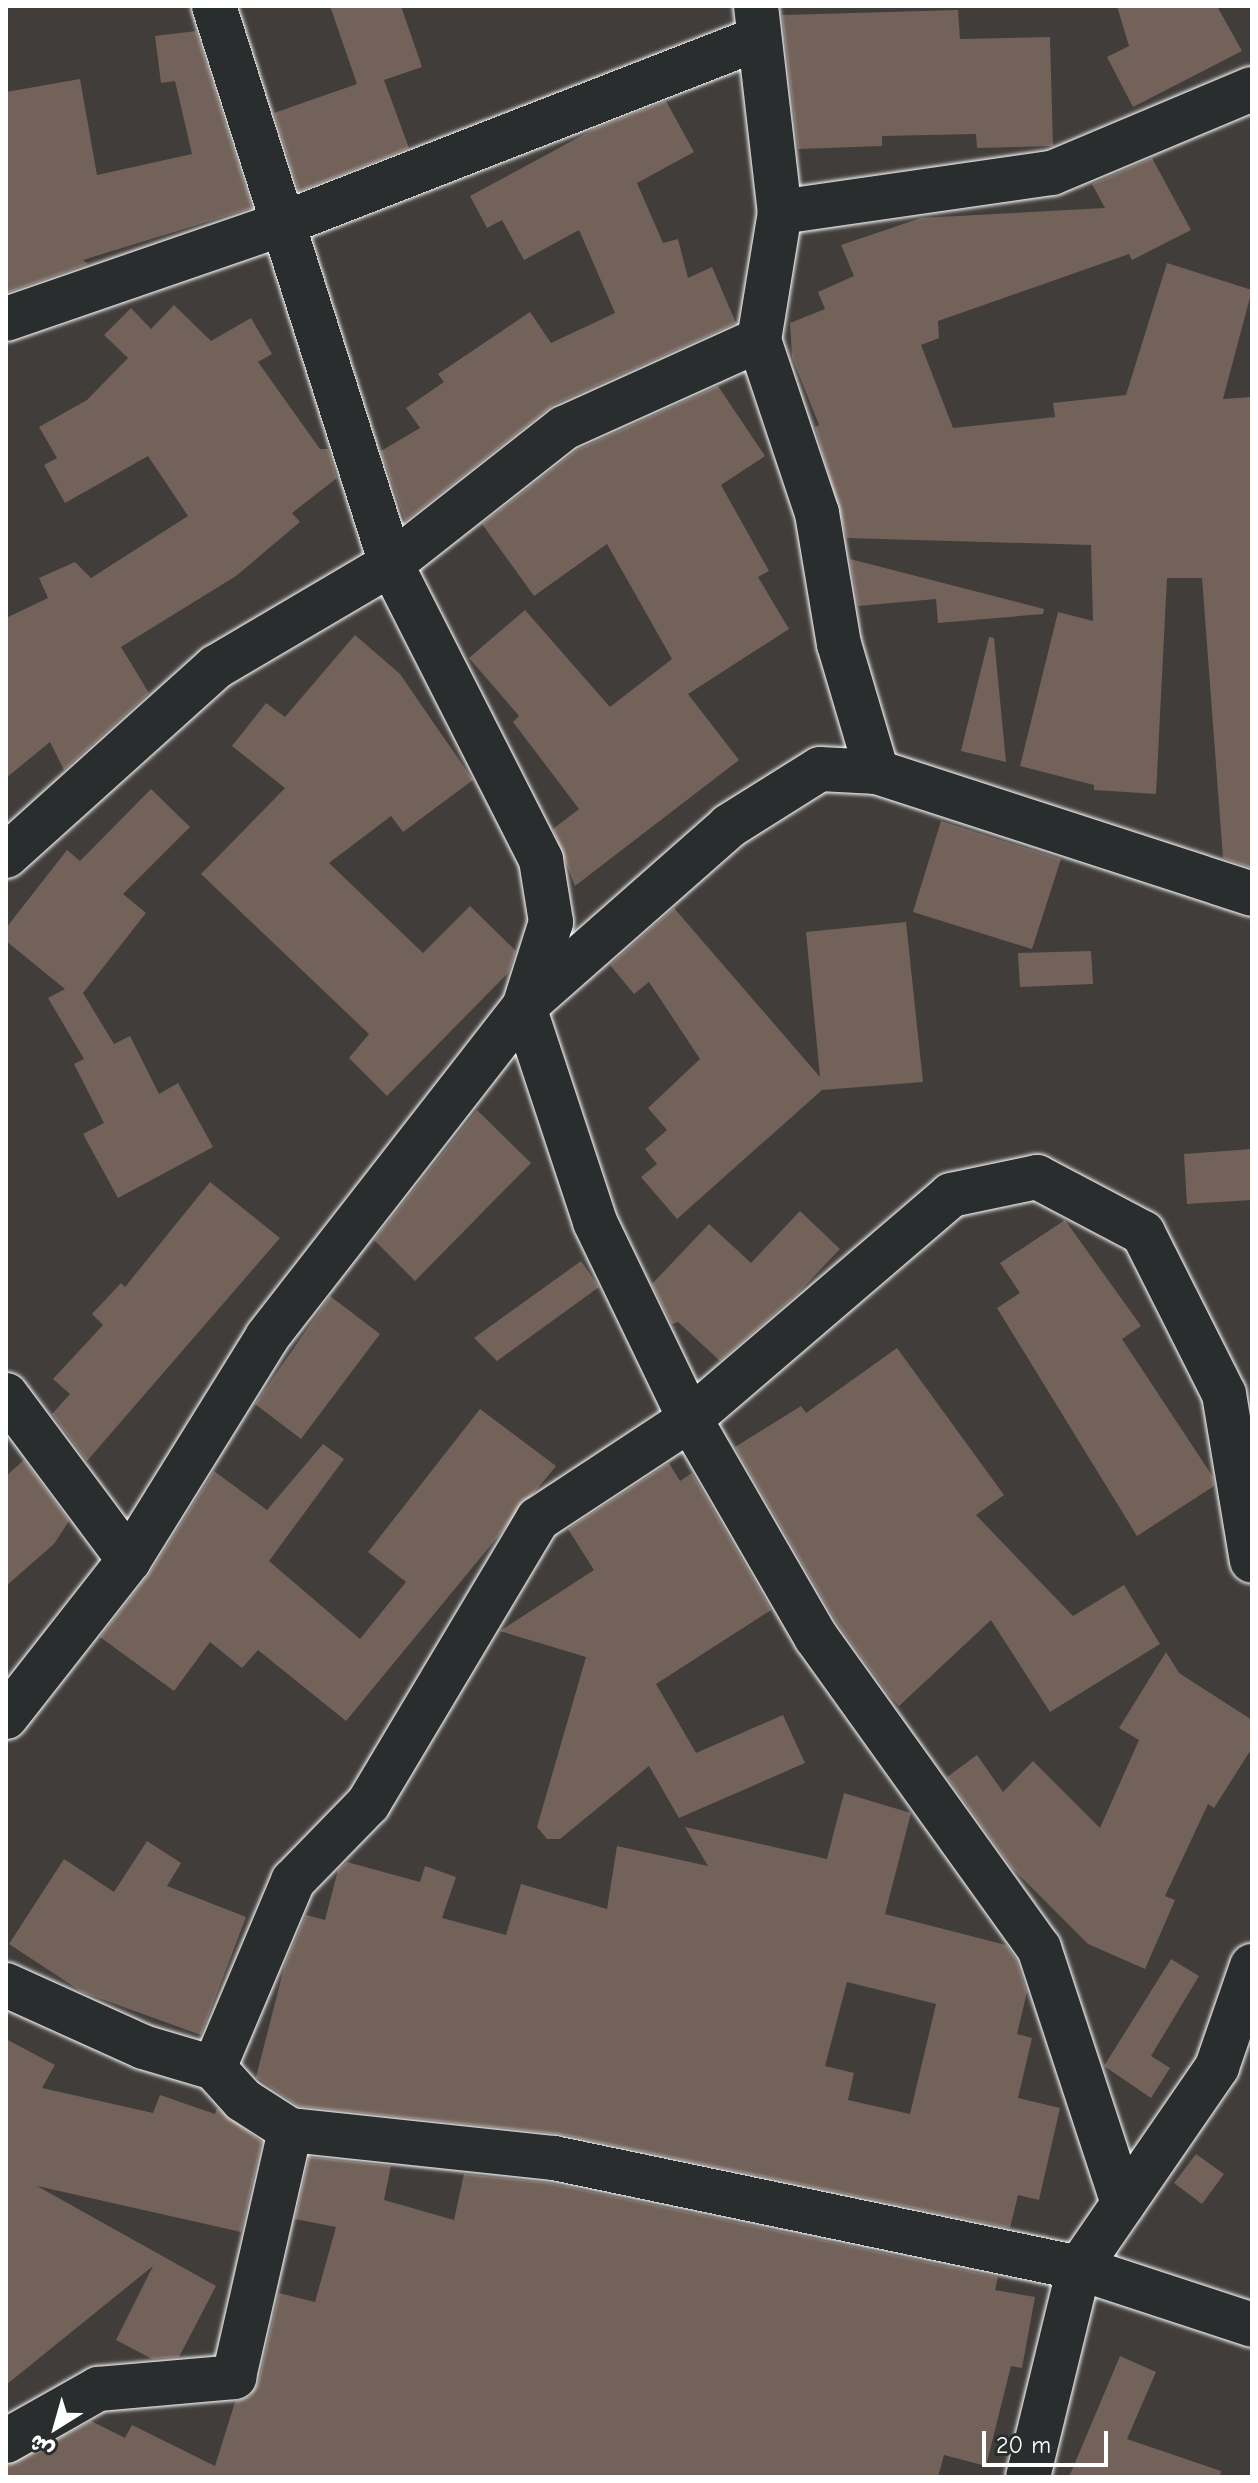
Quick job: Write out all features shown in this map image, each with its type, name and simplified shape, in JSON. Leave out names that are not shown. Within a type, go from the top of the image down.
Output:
[{"type":"street","points":[[214,6],[287,222],[391,564],[541,860],[551,922],[524,1007],[595,1222],[690,1419],[816,1637],[1039,1948],[1123,2204]]},
{"type":"street","points":[[6,319],[287,222],[756,22],[780,212],[759,340],[817,513],[839,644],[877,772]]},
{"type":"street","points":[[780,212],[1052,173],[1252,89]]},
{"type":"street","points":[[6,856],[216,667],[391,564],[564,428],[759,340]]},
{"type":"street","points":[[6,1717],[129,1560],[267,1337],[524,1007],[729,826],[820,769],[877,772],[1252,894]]},
{"type":"street","points":[[214,2068],[293,1881],[368,1804],[538,1519],[690,1419],[951,1195],[1037,1177],[1143,1233],[1224,1394],[1252,1561]]},
{"type":"street","points":[[6,1395],[129,1560]]},
{"type":"street","points":[[1028,2477],[1079,2268],[1217,2067],[1252,1966]]},
{"type":"street","points":[[6,1985],[143,2047],[214,2068],[243,2100],[290,2130],[554,2158],[1079,2268],[1252,2325]]},
{"type":"street","points":[[6,2441],[98,2389],[234,2377],[290,2130]]},
{"type":"building","points":[[330,6],[401,6],[422,67],[384,80],[409,148],[299,191],[274,113],[357,84]]},
{"type":"building","points":[[1117,6],[1217,6],[1242,51],[1133,107],[1107,57],[1129,46]]},
{"type":"building","points":[[958,10],[960,39],[1050,37],[1053,146],[977,148],[976,134],[882,136],[882,146],[798,149],[782,15]]},
{"type":"building","points":[[196,31],[252,208],[83,260],[88,264],[6,293],[6,92],[80,79],[97,175],[192,154],[175,81],[161,83],[155,36]]},
{"type":"building","points":[[666,101],[694,152],[637,183],[663,243],[678,239],[688,278],[712,267],[736,323],[553,405],[405,521],[381,451],[420,428],[406,408],[444,382],[438,374],[530,312],[551,343],[615,313],[579,230],[524,260],[502,220],[487,228],[470,196],[594,129]]},
{"type":"building","points":[[1152,158],[1191,230],[1132,260],[1129,254],[938,321],[939,338],[921,345],[953,428],[1055,417],[1053,403],[1126,395],[1167,263],[1252,290],[1223,399],[1252,397],[1252,868],[1223,858],[1202,578],[1167,578],[1156,794],[1094,790],[1094,785],[1020,766],[1058,612],[1093,621],[1091,545],[847,538],[815,427],[819,425],[792,357],[790,323],[825,309],[818,292],[854,276],[841,245],[921,218],[1105,208],[1092,184]]},
{"type":"building","points":[[174,305],[211,341],[251,318],[272,354],[258,362],[320,449],[328,449],[337,478],[292,513],[300,522],[236,576],[121,647],[149,693],[64,770],[50,742],[6,778],[6,618],[48,598],[39,578],[75,562],[91,578],[188,516],[148,456],[65,503],[44,465],[57,458],[39,427],[87,400],[128,358],[104,335],[131,308],[151,329]]},
{"type":"building","points":[[718,386],[765,456],[721,485],[769,571],[758,577],[789,629],[688,694],[739,760],[575,886],[553,829],[579,809],[513,722],[519,716],[469,658],[525,610],[610,707],[672,659],[607,544],[534,596],[482,524],[577,450]]},
{"type":"building","points":[[850,559],[1044,609],[1043,614],[938,623],[936,599],[858,606]]},
{"type":"building","points":[[355,635],[400,674],[473,780],[403,832],[391,816],[329,863],[423,953],[470,906],[516,951],[508,973],[387,1096],[349,1058],[369,1034],[201,874],[285,788],[232,746],[266,703],[285,717]]},
{"type":"building","points":[[989,637],[994,638],[1006,762],[961,751]]},
{"type":"building","points":[[151,789],[190,827],[123,894],[146,913],[83,993],[114,1044],[130,1036],[159,1094],[178,1083],[213,1147],[118,1198],[83,1134],[104,1123],[74,1064],[84,1059],[48,998],[65,989],[6,941],[6,928],[67,850],[80,861]]},
{"type":"building","points":[[941,821],[1061,859],[1032,949],[913,912]]},
{"type":"building","points":[[674,908],[820,1077],[806,932],[906,922],[923,1082],[822,1090],[677,1219],[641,1177],[657,1164],[645,1149],[667,1130],[648,1108],[700,1059],[649,982],[634,994],[610,965]]},
{"type":"building","points":[[1091,951],[1093,984],[1020,987],[1018,953]]},
{"type":"building","points":[[477,1110],[531,1163],[415,1281],[374,1240]]},
{"type":"building","points":[[1252,1149],[1252,1200],[1187,1204],[1184,1154]]},
{"type":"building","points":[[210,1182],[280,1238],[87,1461],[52,1414],[70,1394],[53,1379],[103,1325],[92,1314],[121,1283],[125,1287]]},
{"type":"building","points":[[800,1211],[840,1249],[798,1293],[720,1361],[678,1322],[672,1324],[652,1284],[709,1224],[751,1263]]},
{"type":"building","points":[[1065,1220],[1141,1326],[1122,1339],[1213,1477],[1214,1486],[1137,1536],[997,1308],[1020,1293],[1000,1263]]},
{"type":"building","points":[[581,1261],[599,1287],[497,1361],[474,1338]]},
{"type":"building","points":[[330,1296],[380,1334],[301,1439],[255,1404]]},
{"type":"building","points":[[897,1348],[1004,1495],[976,1515],[1073,1616],[1124,1585],[1160,1644],[1050,1712],[991,1620],[899,1706],[889,1695],[837,1623],[735,1447],[801,1406],[806,1413]]},
{"type":"building","points":[[480,1409],[556,1466],[346,1721],[258,1650],[242,1668],[210,1642],[174,1691],[100,1637],[150,1573],[214,1471],[267,1510],[323,1444],[344,1459],[269,1561],[360,1639],[406,1582],[368,1552]]},
{"type":"building","points":[[24,1460],[69,1521],[54,1544],[6,1586],[6,1476]]},
{"type":"building","points":[[669,1463],[680,1481],[692,1473],[771,1610],[656,1684],[696,1753],[783,1715],[805,1763],[679,1818],[649,1766],[560,1839],[547,1839],[537,1827],[586,1657],[500,1631],[594,1570],[568,1529]]},
{"type":"building","points":[[1166,1652],[1179,1673],[1252,1720],[1252,1748],[1214,1808],[1208,1804],[1165,1896],[1175,1900],[1145,1969],[1088,1944],[1012,1868],[947,1777],[977,1755],[1003,1792],[1033,1761],[1100,1828],[1139,1740],[1119,1728]]},
{"type":"building","points":[[844,1793],[911,1813],[885,1914],[1006,1945],[1016,1959],[1027,1992],[1017,2034],[1032,2038],[1018,2098],[1060,2108],[1039,2200],[1018,2195],[1010,2228],[559,2134],[298,2106],[256,2077],[285,1964],[306,1915],[325,1920],[338,1870],[347,1862],[420,1882],[425,1866],[456,1877],[442,1918],[506,1935],[521,1884],[607,1909],[617,1846],[708,1866],[685,1827],[827,1859]],"holes":[[[847,1982],[936,2004],[910,2114],[848,2100],[854,2073],[825,2066]]]},
{"type":"building","points":[[147,1841],[181,1863],[167,1886],[246,1917],[201,2035],[82,1992],[9,1944],[64,1859],[114,1892]]},
{"type":"building","points":[[1171,1959],[1199,1976],[1151,2056],[1170,2068],[1151,2098],[1104,2066]]},
{"type":"building","points":[[6,2039],[55,2065],[42,2088],[153,2113],[160,2095],[215,2114],[217,2108],[262,2142],[241,2232],[37,2186],[216,2286],[179,2357],[152,2359],[116,2340],[153,2266],[6,2385]]},
{"type":"building","points":[[1196,2154],[1224,2174],[1202,2204],[1174,2183]]},
{"type":"building","points":[[309,2157],[391,2166],[384,2200],[454,2220],[464,2174],[550,2183],[998,2277],[995,2290],[1035,2297],[1022,2368],[1011,2366],[986,2466],[944,2455],[938,2477],[6,2477],[6,2466],[91,2421],[125,2438],[132,2425],[215,2466],[235,2402],[250,2396],[258,2383],[279,2293],[315,2302],[336,2227],[295,2219]]},
{"type":"building","points":[[1120,2356],[1156,2372],[1127,2439],[1221,2471],[1220,2477],[1069,2477]]}]
